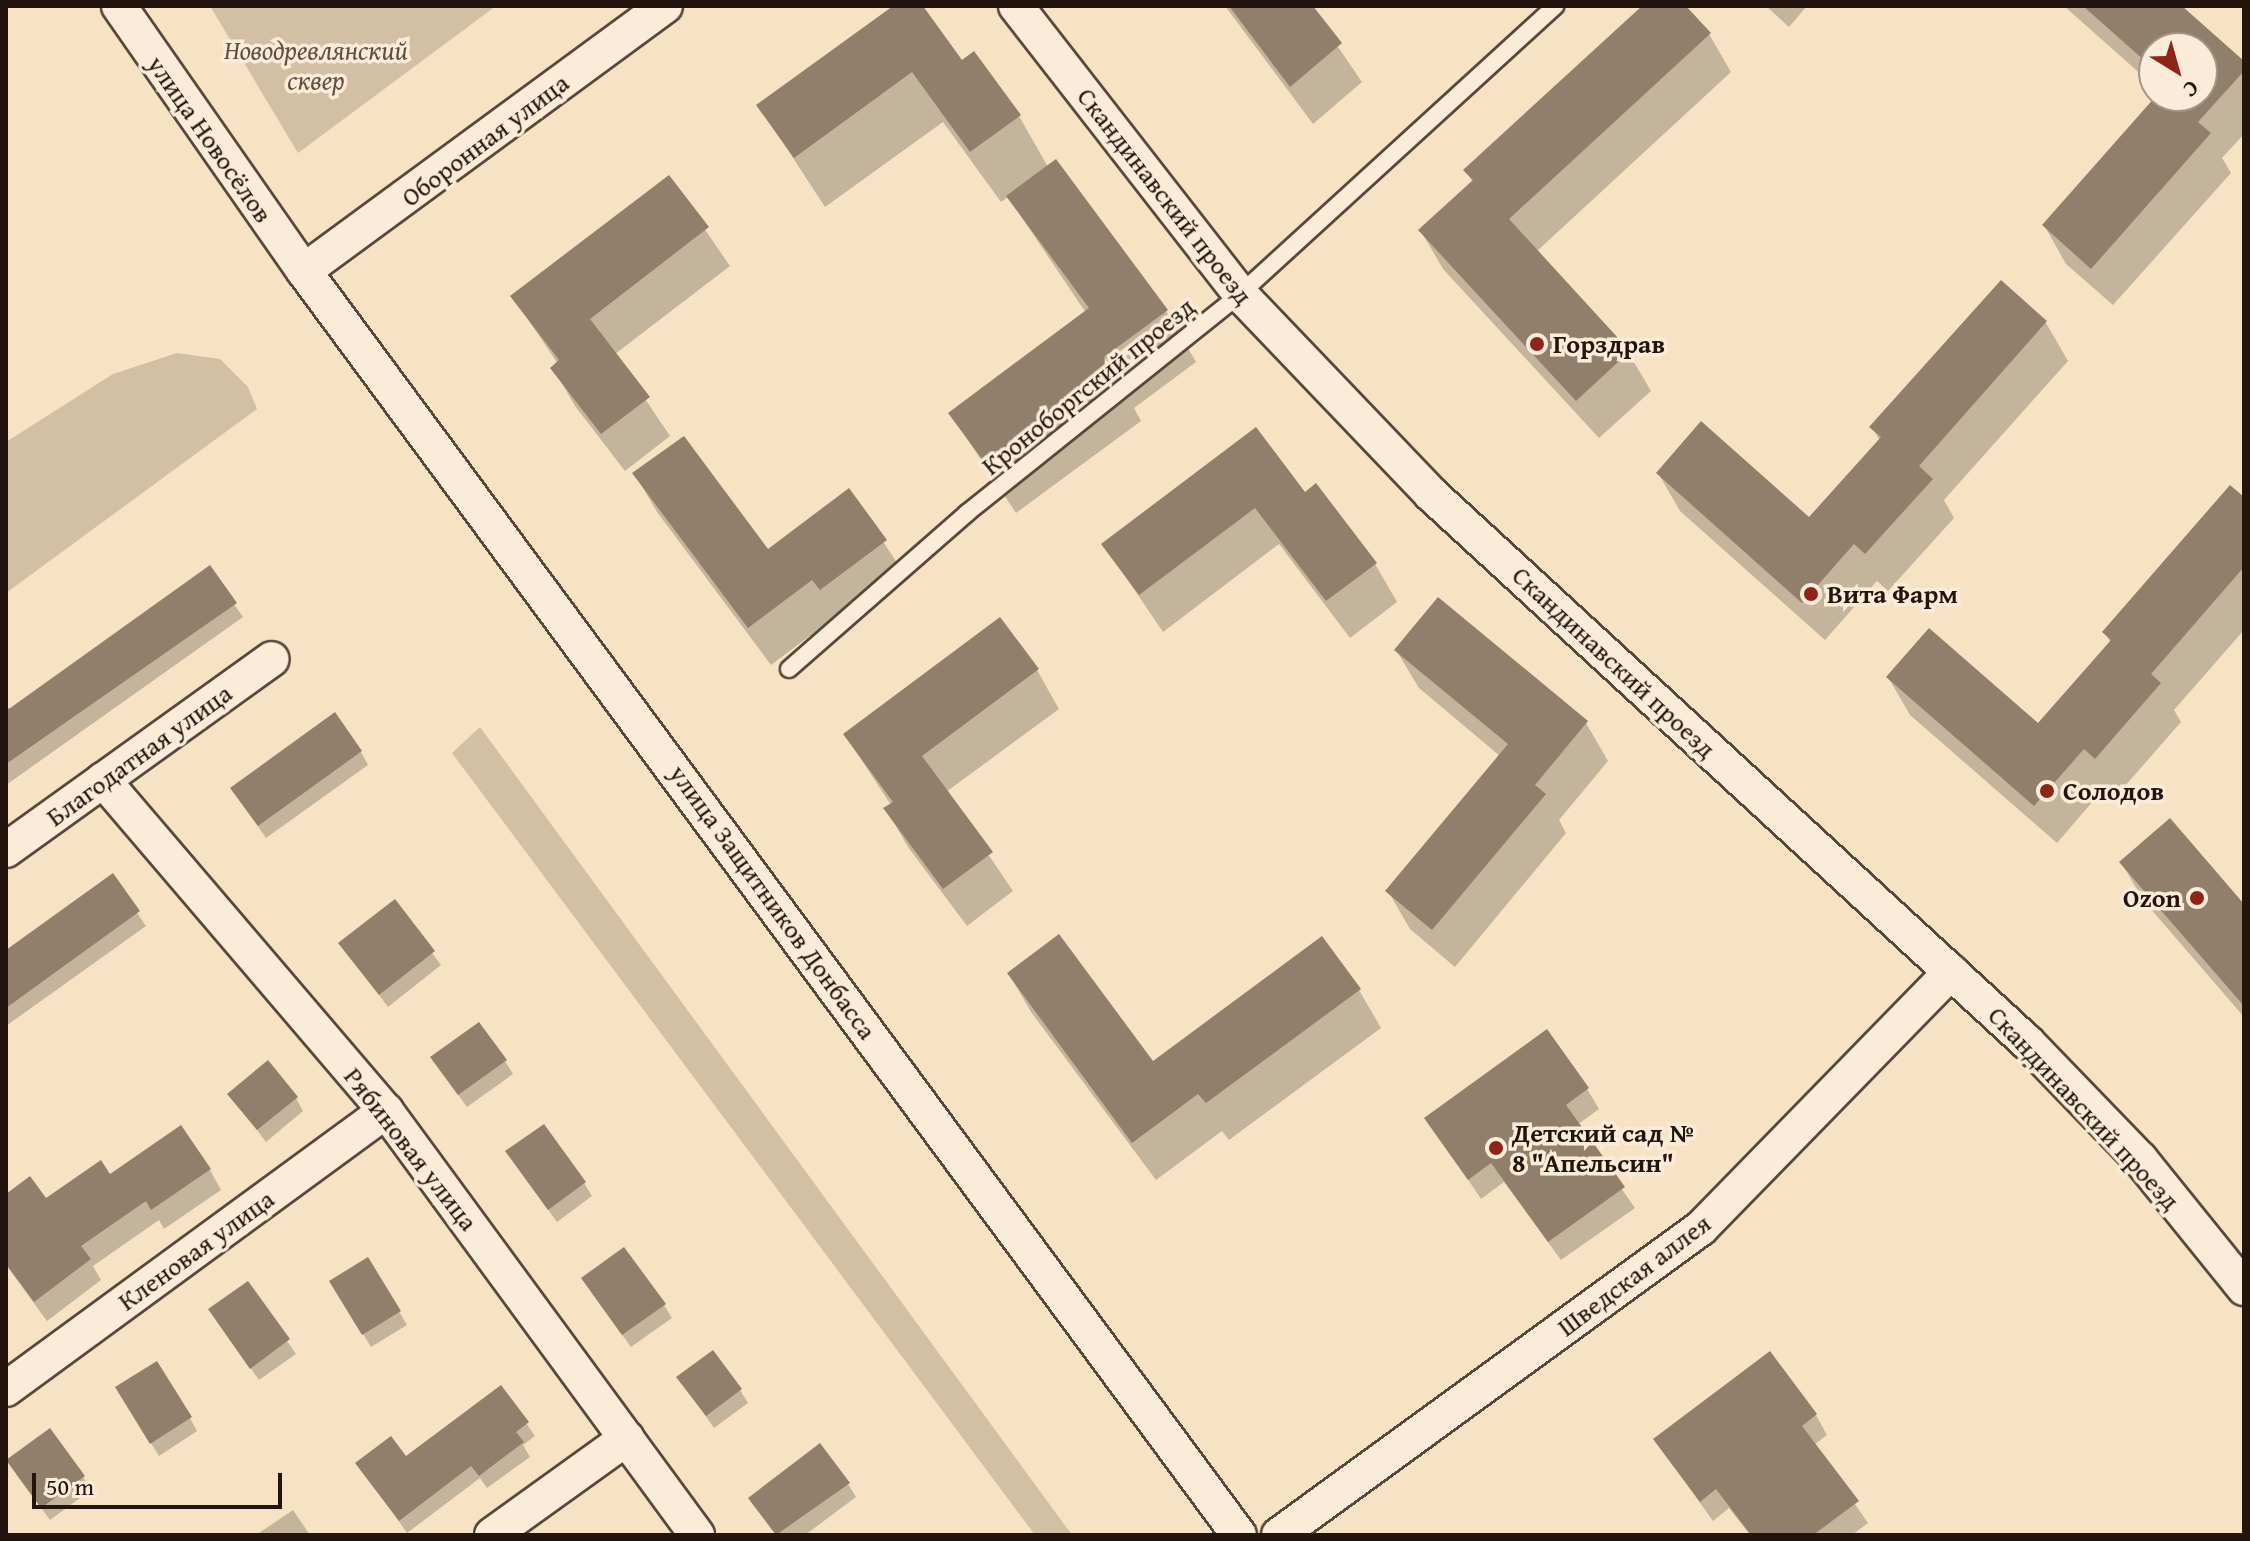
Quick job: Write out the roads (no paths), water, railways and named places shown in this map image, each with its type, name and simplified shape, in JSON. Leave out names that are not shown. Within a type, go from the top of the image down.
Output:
[{"type":"street","name":"улица Новосёлов","points":[[119,6],[304,271]]},
{"type":"street","name":"Оборонная улица","points":[[304,271],[665,6]]},
{"type":"street","name":"Скандинавский проезд","points":[[1016,6],[1240,294],[1431,494],[1951,972],[2140,1159],[2244,1288]]},
{"type":"street","name":"улица Защитников Донбасса","points":[[304,271],[1239,1535]]},
{"type":"street","name":"Благодатная улица","points":[[6,850],[272,659]]},
{"type":"street","name":"Рябиновая улица","points":[[103,780],[386,1111],[697,1535]]},
{"type":"street","name":"Шведская аллея","points":[[1279,1535],[1701,1228],[1951,972]]},
{"type":"street","name":"Кленовая улица","points":[[6,1389],[386,1111]]},
{"type":"street","points":[[492,1535],[627,1438]]},
{"type":"lane","name":"Кроноборгский проезд","points":[[789,669],[967,513],[1240,294],[1555,6]]},
{"type":"place","name":"Горздрав","points":[[1537,344]]},
{"type":"place","name":"Вита Фарм","points":[[1811,594]]},
{"type":"place","name":"Солодов","points":[[2047,791]]},
{"type":"place","name":"Ozon","points":[[2197,898]]},
{"type":"place","name":"Детский сад № 8 \"Апельсин\"","points":[[1496,1148]]},
{"type":"park label","name":"Новодревлянский сквер","points":[[316,65]]}]
